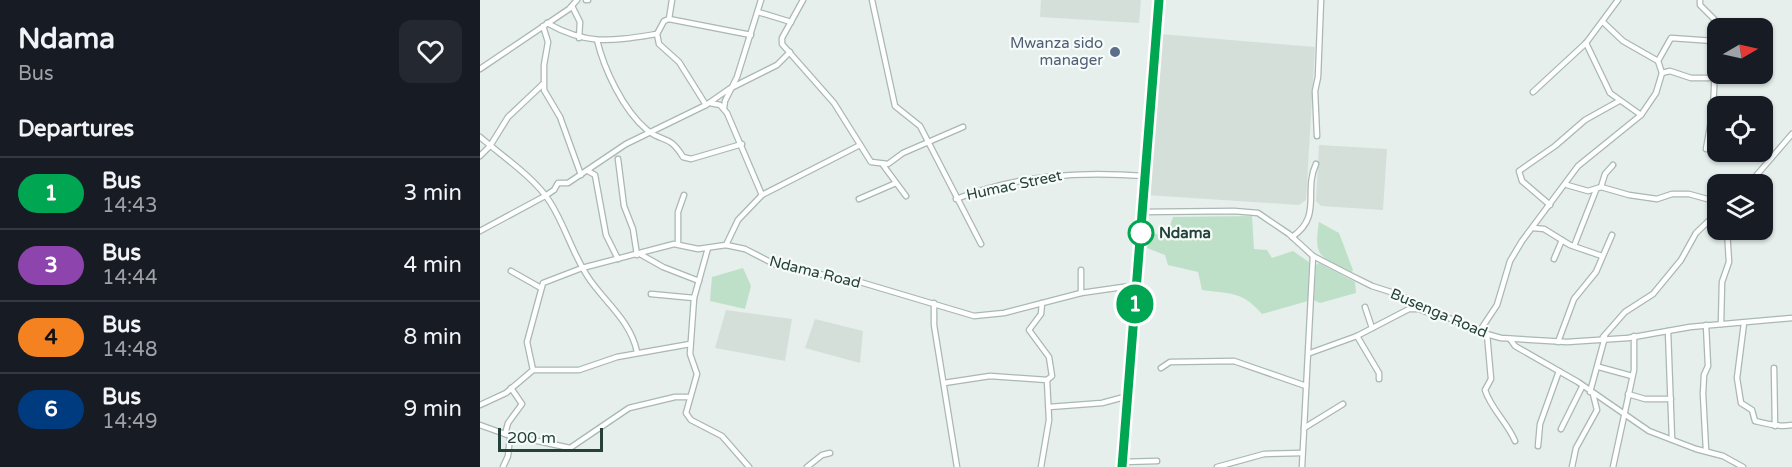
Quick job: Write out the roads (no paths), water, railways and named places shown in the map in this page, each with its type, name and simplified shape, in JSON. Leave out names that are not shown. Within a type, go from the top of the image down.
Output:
[{"type":"highway","points":[[1122,464],[1159,0]]},
{"type":"street","points":[[480,69],[572,6],[577,0]]},
{"type":"street","points":[[669,19],[672,0]]},
{"type":"street","points":[[761,0],[751,35],[732,88],[725,100],[724,108],[742,144],[762,195]]},
{"type":"street","points":[[803,0],[782,38],[782,44],[834,104],[871,162],[883,165],[906,196]]},
{"type":"street","points":[[871,0],[895,106],[921,126],[981,244]]},
{"type":"street","points":[[1317,136],[1315,94],[1318,77],[1321,0]]},
{"type":"street","points":[[1533,92],[1586,44],[1604,23],[1611,7],[1618,0]]},
{"type":"street","points":[[1700,0],[1700,5],[1711,18]]},
{"type":"street","points":[[572,6],[580,22],[579,38]]},
{"type":"street","points":[[758,12],[790,22]]},
{"type":"street","points":[[724,108],[708,104],[679,62],[659,44],[657,34],[664,21],[669,19],[751,35]]},
{"type":"street","points":[[1479,332],[1499,300],[1510,261],[1550,204],[1567,185],[1578,166],[1641,115],[1656,93],[1662,73],[1658,62],[1623,40],[1604,23]]},
{"type":"street","points":[[545,24],[579,38],[597,40],[657,34]]},
{"type":"street","points":[[545,24],[548,48],[543,84],[548,98],[560,117],[581,175]]},
{"type":"street","points":[[1658,62],[1674,37],[1707,40]]},
{"type":"street","points":[[597,40],[606,72],[639,121],[650,132],[670,140],[684,158],[742,144]]},
{"type":"street","points":[[1586,44],[1607,89],[1641,115]]},
{"type":"street","points":[[480,231],[545,196],[554,190],[558,183],[568,183],[650,132],[708,104],[732,88],[777,65],[790,52]]},
{"type":"street","points":[[1662,73],[1670,71],[1691,78],[1707,78]]},
{"type":"street","points":[[480,156],[490,146],[510,114],[543,84]]},
{"type":"street","points":[[1706,149],[1711,129],[1714,84]]},
{"type":"street","points":[[1550,204],[1522,181],[1519,171],[1555,146],[1583,121],[1619,100]]},
{"type":"street","points":[[883,165],[928,141],[963,127]]},
{"type":"street","points":[[1758,174],[1792,134]]},
{"type":"street","points":[[480,137],[545,196],[582,268],[632,335],[636,352]]},
{"type":"street","points":[[726,245],[738,220],[762,195],[860,145]]},
{"type":"street","points":[[618,159],[624,206],[633,229],[639,255],[699,281]]},
{"type":"street","points":[[599,163],[595,175],[606,235],[618,259]]},
{"type":"street","points":[[1292,237],[1301,231],[1309,219],[1312,172],[1316,164]]},
{"type":"street","points":[[1574,246],[1605,174],[1613,165]]},
{"type":"street","points":[[588,171],[595,175]]},
{"type":"street","name":"Humac Street","points":[[956,198],[982,189],[1046,175],[1096,172],[1145,176]]},
{"type":"street","points":[[859,199],[896,183]]},
{"type":"street","points":[[1567,185],[1581,191],[1599,188],[1656,199],[1672,194],[1689,194],[1707,199]]},
{"type":"street","points":[[678,244],[678,212],[684,195]]},
{"type":"street","name":"Busenga Road","points":[[1142,212],[1258,213],[1292,237],[1313,256],[1372,286],[1397,294],[1479,332],[1510,339],[1558,342],[1634,336],[1706,325],[1792,318]]},
{"type":"street","points":[[1572,467],[1576,448],[1597,410],[1591,393],[1599,367],[1604,337],[1625,312],[1653,294],[1681,260],[1696,234],[1707,223]]},
{"type":"street","points":[[1533,228],[1544,229],[1574,246],[1602,256]]},
{"type":"street","points":[[1558,342],[1574,299],[1596,272],[1612,235]]},
{"type":"street","points":[[1554,259],[1562,240]]},
{"type":"street","points":[[1720,324],[1722,282],[1729,262],[1728,240]]},
{"type":"street","name":"Ndama Road","points":[[541,288],[548,280],[582,268],[678,244],[698,249],[726,245],[746,249],[778,266],[860,282],[978,316],[1013,312],[1081,293],[1137,285]]},
{"type":"street","points":[[708,248],[694,298],[690,344],[691,362],[697,374],[689,397],[687,416],[722,436],[749,467]]},
{"type":"street","points":[[1302,467],[1310,353],[1313,256]]},
{"type":"street","points":[[1080,270],[1081,293]]},
{"type":"street","points":[[511,271],[541,288],[527,342],[533,370]]},
{"type":"street","points":[[651,294],[694,298]]},
{"type":"street","points":[[934,303],[934,325],[952,449],[957,467]]},
{"type":"street","points":[[944,383],[990,376],[1047,380],[1052,376],[1050,361],[1029,330],[1041,314],[1042,303]]},
{"type":"street","points":[[1365,307],[1372,328]]},
{"type":"street","points":[[1310,353],[1358,336],[1409,309],[1419,309],[1445,316]]},
{"type":"street","points":[[1744,322],[1737,378],[1741,403],[1751,409],[1755,421],[1767,422],[1775,426],[1792,426]]},
{"type":"street","points":[[1706,325],[1708,366],[1704,375],[1703,394],[1706,450]]},
{"type":"street","points":[[1668,331],[1672,439]]},
{"type":"street","points":[[1487,334],[1491,379],[1485,390],[1488,400],[1509,426],[1515,441]]},
{"type":"street","points":[[1358,336],[1379,373],[1379,379]]},
{"type":"street","points":[[1613,467],[1632,376],[1634,336]]},
{"type":"street","points":[[1510,339],[1515,346],[1559,371],[1649,431],[1696,449],[1706,450],[1743,467]]},
{"type":"street","points":[[480,405],[511,388],[533,370],[583,369],[636,352],[690,344]]},
{"type":"street","points":[[1161,368],[1170,362],[1234,361],[1306,386]]},
{"type":"street","points":[[1599,367],[1632,376]]},
{"type":"street","points":[[1774,368],[1775,426]]},
{"type":"street","points":[[1538,446],[1540,424],[1559,371]]},
{"type":"street","points":[[1041,467],[1049,406],[1047,380]]},
{"type":"street","points":[[1562,429],[1582,387]]},
{"type":"street","points":[[503,467],[508,456],[508,423],[522,404],[511,388]]},
{"type":"street","points":[[1628,394],[1645,399],[1671,399]]},
{"type":"street","points":[[1049,406],[1102,403],[1128,396]]},
{"type":"street","points":[[480,425],[508,435],[572,448],[627,409],[675,397],[689,397]]},
{"type":"street","points":[[1304,428],[1342,404]]},
{"type":"street","points":[[807,467],[822,455],[830,453]]},
{"type":"street","points":[[1217,467],[1264,454],[1302,453]]},
{"type":"street","points":[[1122,464],[1157,461]]},
{"type":"place","name":"Mwanza sido manager","points":[[1115,52]]},
{"type":"place","name":"Ndama","points":[[1141,233]]}]
